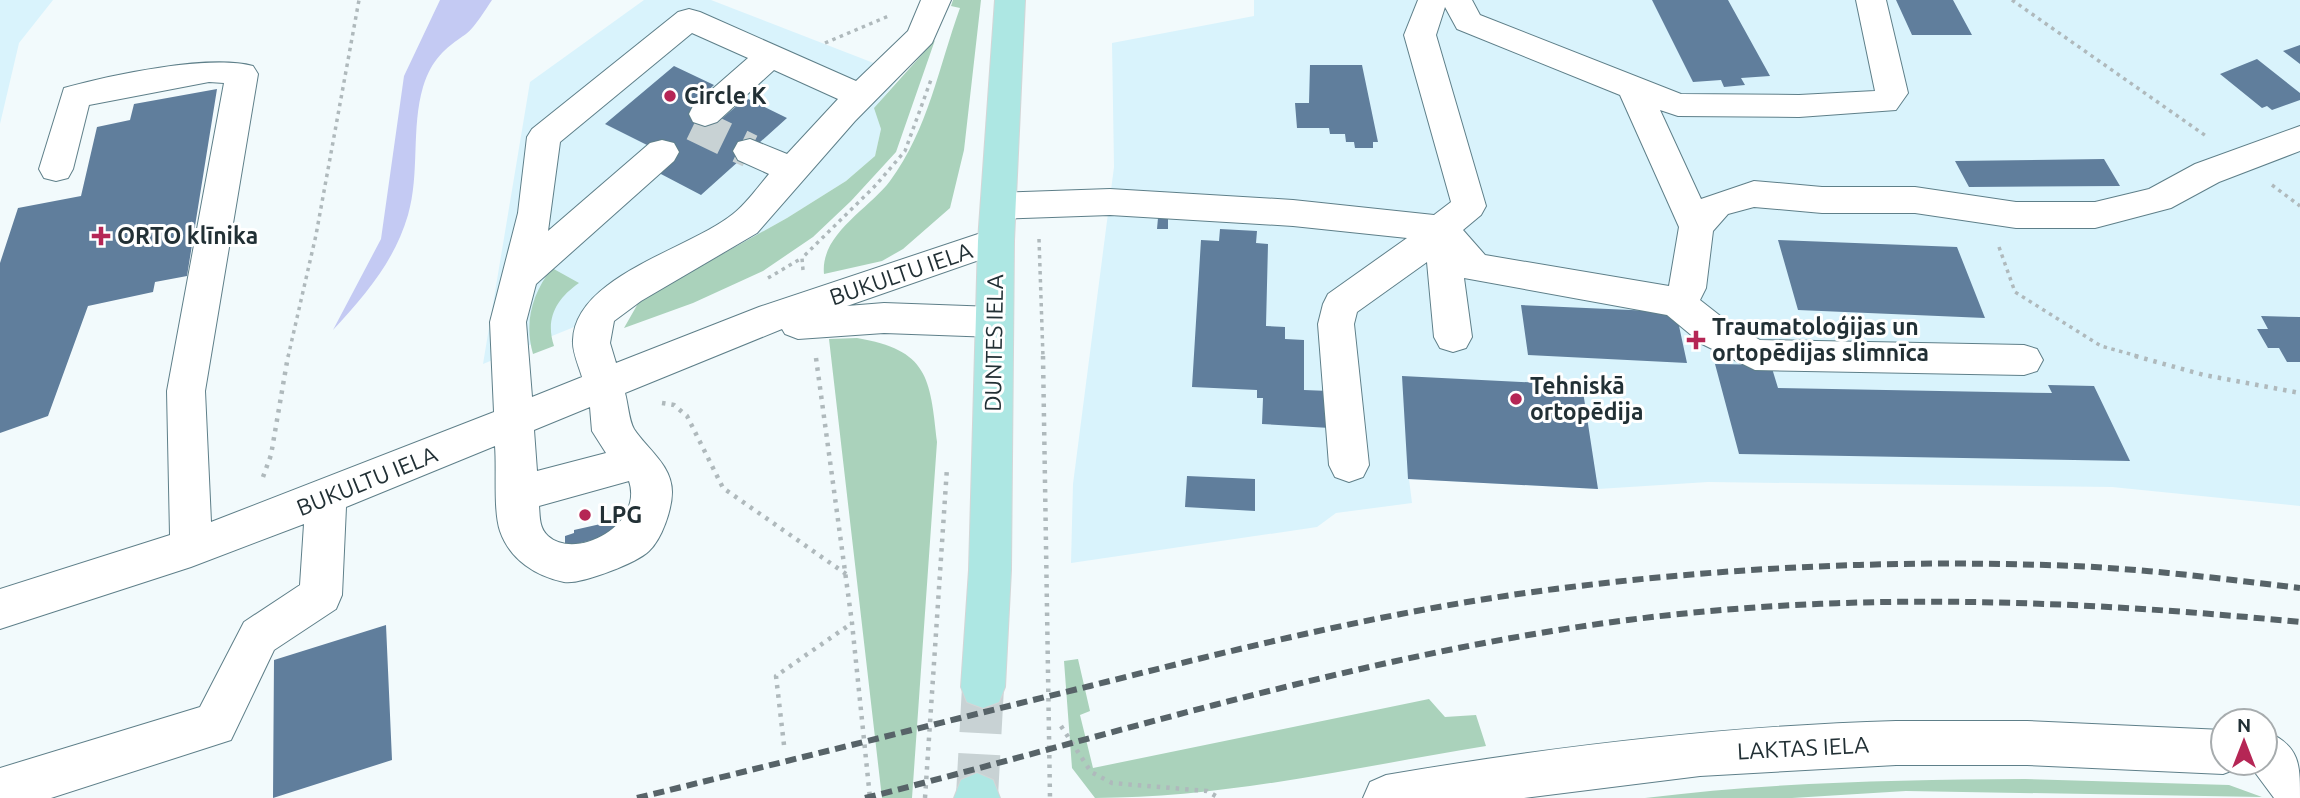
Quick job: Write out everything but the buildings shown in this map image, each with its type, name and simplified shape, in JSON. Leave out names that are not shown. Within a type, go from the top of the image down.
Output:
[{"type":"main road","name":"DUNTES IELA","points":[[983,687],[990,570],[997,224],[1010,0]]},
{"type":"street","points":[[860,96],[689,19],[544,136],[535,213],[508,322],[520,529],[534,550],[567,564],[611,552],[635,538],[646,519],[652,491],[648,474],[635,462],[612,431],[612,416],[600,384],[592,343],[593,326],[601,311],[628,291],[746,224],[860,96],[921,36],[936,0]]},
{"type":"street","points":[[1349,465],[1336,324],[1341,304],[1408,258],[1468,206],[1420,35],[1433,0]]},
{"type":"street","points":[[1457,0],[1468,22],[1678,105],[1799,106],[1885,102],[1892,93],[1871,0]]},
{"type":"street","points":[[705,114],[775,59]]},
{"type":"street","points":[[56,169],[75,96],[209,71],[242,74],[186,391],[191,548]]},
{"type":"street","points":[[1634,89],[1696,227],[1688,288],[1677,302]]},
{"type":"street","points":[[1696,227],[1716,205],[1754,194],[1822,200],[1915,201],[2016,215],[2095,215],[2159,199],[2207,173],[2300,138]]},
{"type":"street","points":[[750,151],[793,171]]},
{"type":"street","points":[[517,279],[662,152]]},
{"type":"street","name":"BUKULTU IELA","points":[[0,609],[238,532],[727,335],[807,314],[1039,204],[1110,202],[1293,213],[1441,229]]},
{"type":"street","points":[[1441,229],[1474,267],[1677,302],[1715,333],[1755,355],[2024,360]]},
{"type":"street","points":[[1441,229],[1453,337]]},
{"type":"street","name":"BUKULTU IELA","points":[[807,314],[994,322]]},
{"type":"street","points":[[518,494],[635,462]]},
{"type":"street","points":[[0,790],[215,724],[259,636],[321,595],[326,497]]},
{"type":"street","name":"LAKTAS IELA","points":[[1386,798],[1480,782],[1698,754],[1810,747],[2030,742],[2209,751]]},
{"type":"street","points":[[2279,758],[2300,794]]},
{"type":"path","points":[[238,532],[271,455],[290,343],[335,138],[359,0]]},
{"type":"path","points":[[2012,0],[2241,160]]},
{"type":"path","points":[[775,59],[899,11]]},
{"type":"path","points":[[870,798],[846,574],[822,390],[807,314],[802,258],[876,185],[905,150],[936,66]]},
{"type":"path","points":[[1039,204],[1050,798]]},
{"type":"path","points":[[1984,210],[2015,292],[2101,346],[2204,374],[2300,393]]},
{"type":"path","points":[[661,403],[674,405],[687,416],[723,488],[846,574]]},
{"type":"path","points":[[784,744],[776,676],[852,623]]},
{"type":"path","points":[[1061,726],[1091,772],[1112,783],[1207,791],[1219,798]]},
{"type":"shaded area","points":[[0,0],[53,0],[19,43],[0,124]]},
{"type":"shaded area","name":"Circle K","points":[[644,0],[711,0],[902,74],[875,108],[881,129],[875,156],[846,181],[787,218],[641,300],[483,364],[530,82]]},
{"type":"shaded area","name":"Traumatoloģijas un ortopēdijas slimnīca","points":[[1254,0],[2300,0],[2300,506],[2112,487],[1708,482],[1598,489],[1409,479],[1412,503],[1336,513],[1317,527],[1071,563],[1073,484],[1114,167],[1112,43],[1254,16]]},
{"type":"green space","points":[[953,0],[981,0],[964,150],[950,208],[903,249],[882,261],[824,274],[825,260],[838,234],[890,181],[914,141],[960,8],[951,6]]},
{"type":"green space","points":[[935,40],[896,152],[813,237],[763,271],[693,303],[624,328],[640,300],[787,218],[846,181],[875,156],[881,129],[874,108]]},
{"type":"green space","points":[[552,268],[579,283],[564,296],[554,310],[551,327],[554,346],[533,354],[529,331],[532,309],[539,288]]},
{"type":"green space","points":[[857,338],[881,343],[912,359],[921,370],[932,400],[937,442],[912,798],[882,798],[829,339]]},
{"type":"green space","points":[[1078,659],[1090,711],[1080,715],[1093,768],[1429,699],[1445,717],[1476,715],[1486,746],[1242,787],[1144,797],[1095,798],[1072,768],[1064,661]]},
{"type":"green space","points":[[2025,779],[2229,785],[2262,797],[1906,791],[1792,798],[1645,798],[1788,785]]},
{"type":"water","points":[[440,0],[492,0],[473,27],[445,50],[430,69],[419,103],[412,199],[402,232],[378,277],[333,330],[381,239],[404,76]]},
{"type":"tunnel","points":[[694,124],[750,151]]},
{"type":"tunnel","points":[[977,796],[983,687]]},
{"type":"railway","points":[[637,798],[1263,643],[1438,607],[1555,589],[1739,571],[1923,564],[2110,568],[2300,588]]},
{"type":"railway","points":[[865,798],[1339,674],[1531,634],[1628,620],[1796,605],[1964,602],[2132,608],[2300,622]]},
{"type":"place","name":"Circle K","points":[[670,96]]},
{"type":"place","name":"ORTO klīnika","points":[[101,236]]},
{"type":"place","name":"Traumatoloģijas un ortopēdijas slimnīca","points":[[1696,340]]},
{"type":"place","name":"Tehniskā ortopēdija","points":[[1516,399]]},
{"type":"place","name":"LPG","points":[[585,515]]}]
